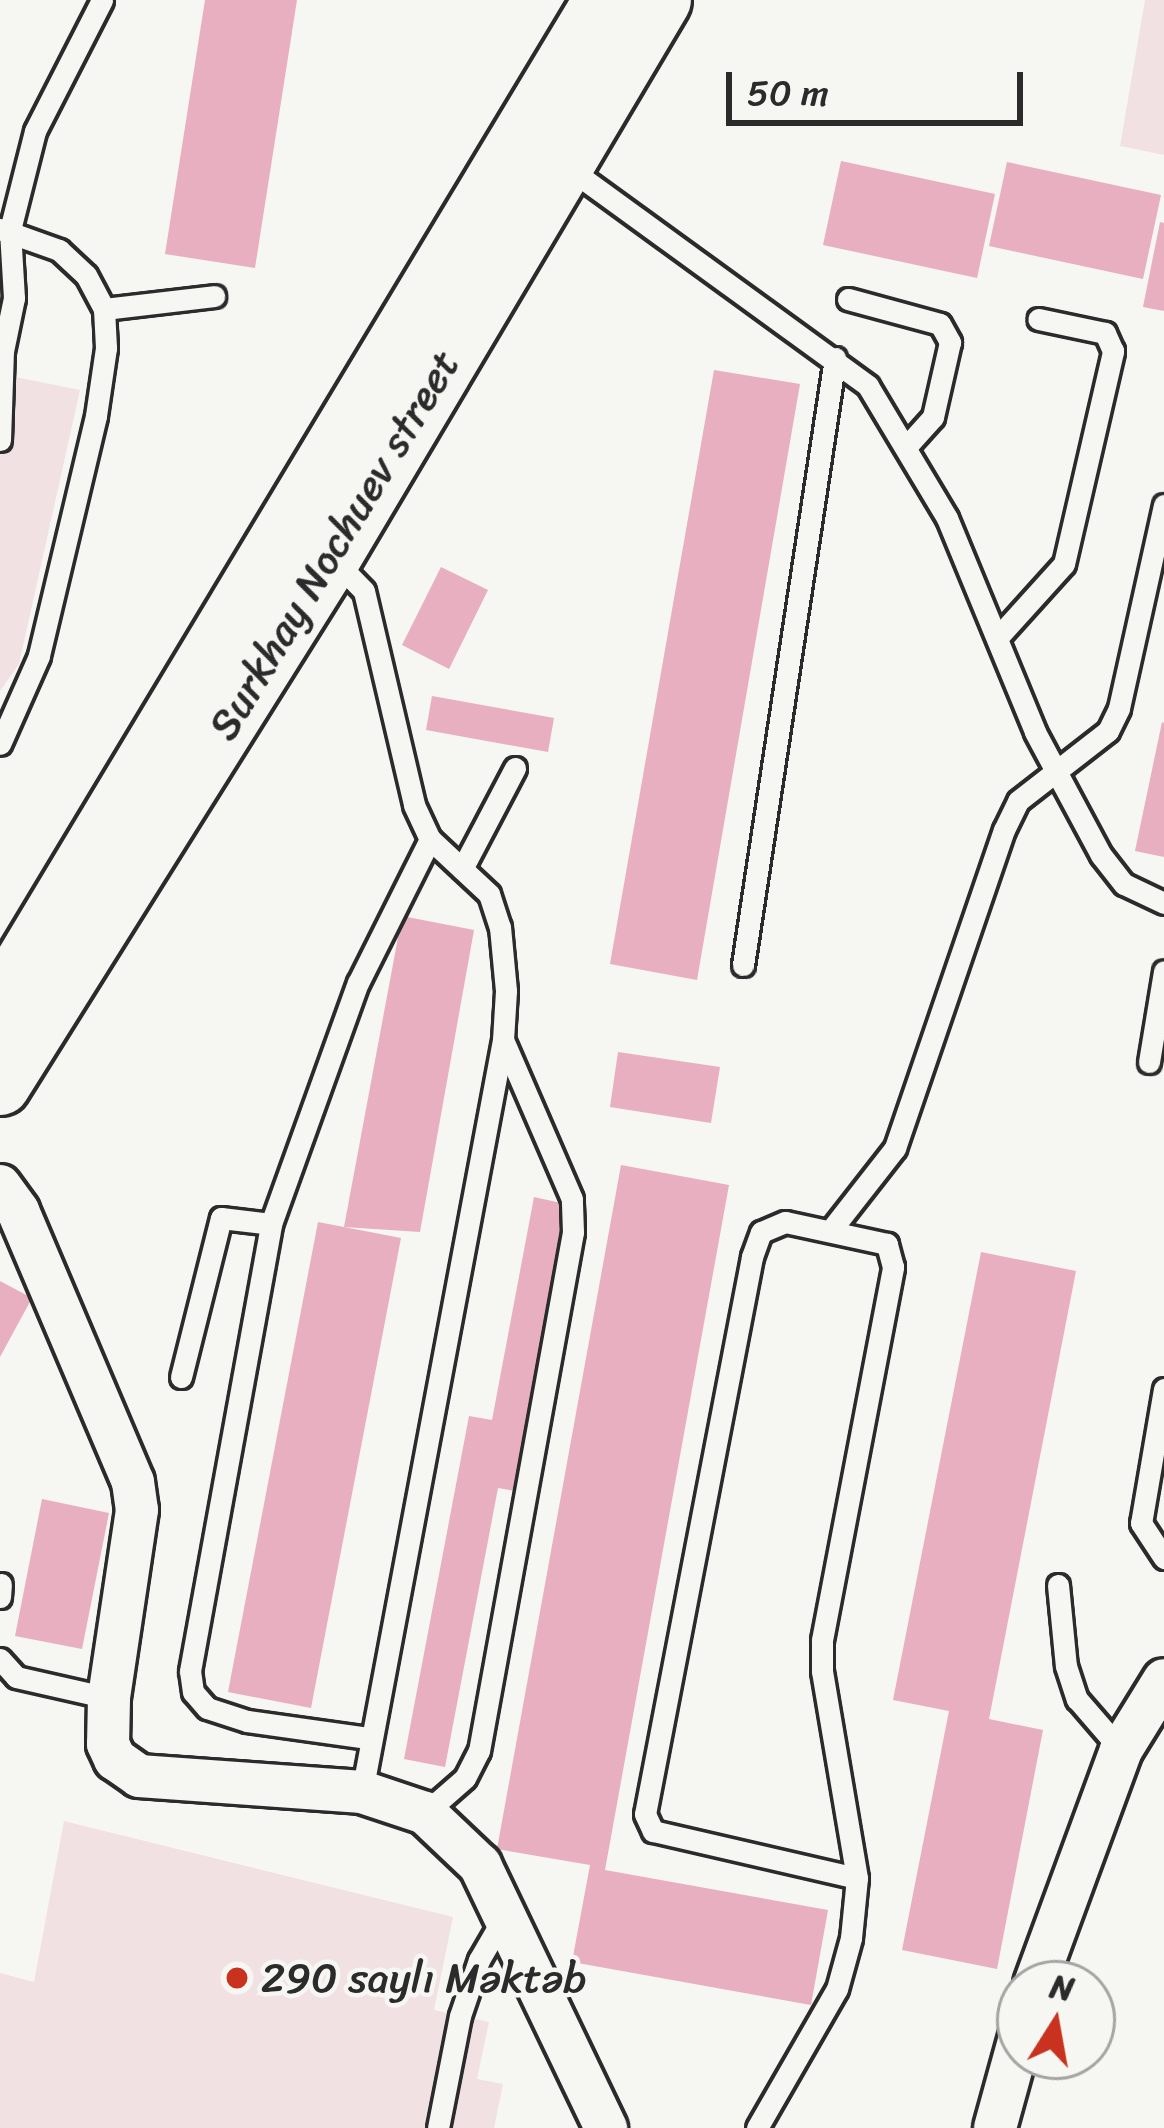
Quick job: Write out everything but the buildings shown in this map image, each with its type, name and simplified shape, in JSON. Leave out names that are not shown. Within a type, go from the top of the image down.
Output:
[{"type":"street","name":"Surkhay Nochuev street","points":[[11,1004],[331,557],[542,149],[604,0]]},
{"type":"street","name":"Surkhay Nochuev street","points":[[0,1085],[11,1004],[542,149],[661,0]]},
{"type":"street","points":[[0,1186],[18,1211],[133,1482],[136,1510],[109,1698],[108,1744],[116,1759],[139,1776],[362,1792],[425,1813],[455,1836],[480,1865],[606,2128]]},
{"type":"street","points":[[1044,1960],[1121,1750],[1164,1680]]},
{"type":"street","points":[[994,2128],[1008,2080]]},
{"type":"lane","points":[[0,440],[2,351],[14,298],[5,230],[35,131],[104,5]]},
{"type":"lane","points":[[542,149],[868,386],[908,445],[947,518],[1055,768],[1101,854],[1124,884],[1164,903]]},
{"type":"lane","points":[[0,744],[27,692],[50,613],[96,416],[106,348],[104,309],[86,275],[59,250],[5,230]]},
{"type":"lane","points":[[104,309],[214,296]]},
{"type":"lane","points":[[848,299],[940,324],[950,342],[933,417],[908,445]]},
{"type":"lane","points":[[998,638],[1064,564],[1113,351],[1105,333],[1038,319]]},
{"type":"lane","points":[[743,964],[835,358]]},
{"type":"lane","points":[[831,1230],[896,1148],[1018,801],[1108,731],[1119,708],[1164,505]]},
{"type":"lane","points":[[331,557],[349,570],[364,591],[414,805],[430,839],[488,894],[500,928],[503,1040],[368,1738],[362,1792]]},
{"type":"lane","points":[[462,869],[515,768]]},
{"type":"lane","points":[[368,1738],[248,1721],[207,1708],[193,1692],[190,1671],[271,1224],[358,983],[430,839]]},
{"type":"lane","points":[[1149,1062],[1164,971]]},
{"type":"lane","points":[[425,1813],[465,1778],[479,1751],[573,1232],[572,1199],[503,1040]]},
{"type":"lane","points":[[182,1377],[220,1218],[271,1224]]},
{"type":"lane","points":[[757,2128],[837,1989],[851,1938],[857,1878],[822,1671],[822,1640],[893,1268],[887,1244],[785,1222],[761,1232],[752,1257],[645,1814],[653,1832],[857,1878]]},
{"type":"lane","points":[[1164,1389],[1141,1523],[1164,1558]]},
{"type":"lane","points":[[0,1597],[1,1584]]},
{"type":"lane","points":[[1058,1585],[1066,1666],[1077,1699],[1121,1750]]},
{"type":"lane","points":[[0,1659],[16,1677],[109,1698]]},
{"type":"lane","points":[[438,2128],[460,2017],[479,1960],[504,1917]]},
{"type":"shaded area","points":[[1145,0],[1164,0],[1164,155],[1120,146]]},
{"type":"shaded area","points":[[0,374],[80,390],[19,664],[0,691]]},
{"type":"shaded area","name":"290 saylı Məktəb","points":[[64,1821],[453,1917],[434,2010],[489,2022],[477,2079],[503,2084],[494,2128],[0,2128],[0,1973],[34,1982]]},
{"type":"place","name":"290 saylı Məktəb","points":[[237,1978]]}]
